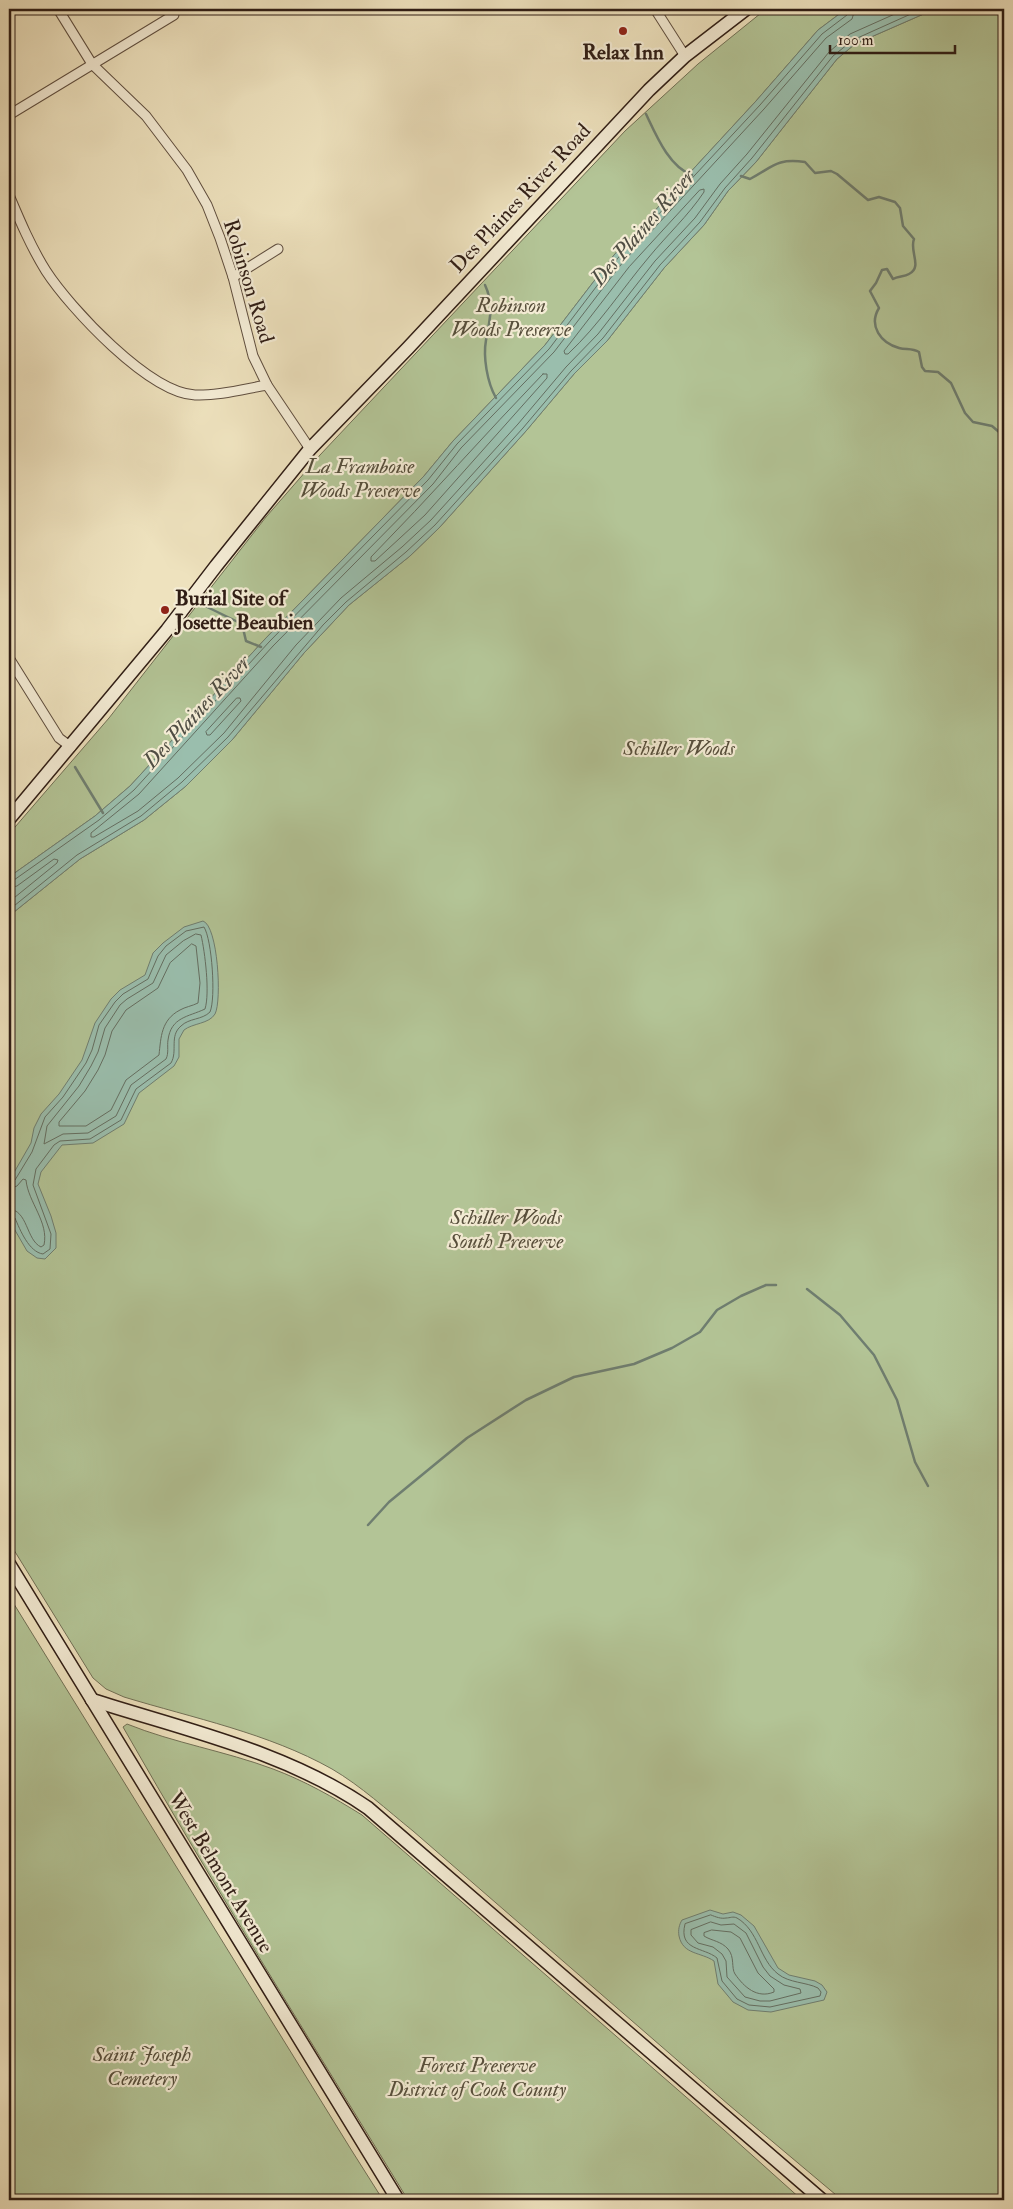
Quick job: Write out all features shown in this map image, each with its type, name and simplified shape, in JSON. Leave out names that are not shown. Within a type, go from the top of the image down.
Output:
[{"type":"main road","name":"Des Plaines River Road","points":[[9,819],[167,630],[221,559],[310,449],[649,90],[685,56],[746,9]]},
{"type":"main road","name":"West Belmont Avenue","points":[[9,1564],[398,2200]]},
{"type":"main road","points":[[92,1700],[245,1749],[312,1774],[368,1808],[822,2200]]},
{"type":"street","name":"Robinson Road","points":[[58,9],[92,64],[146,116],[187,170],[207,205],[220,238],[233,277],[252,356],[267,385],[310,449]]},
{"type":"street","points":[[655,9],[685,56]]},
{"type":"street","points":[[9,115],[174,15]]},
{"type":"street","points":[[9,195],[28,239],[46,271],[61,292],[111,346],[146,374],[166,385],[194,395],[216,394],[267,385]]},
{"type":"street","points":[[233,277],[278,249]]},
{"type":"street","points":[[9,658],[59,738],[71,747]]},
{"type":"green space","points":[[766,9],[846,9],[818,30],[756,101],[614,255],[545,345],[453,441],[424,476],[265,639],[130,786],[95,816],[9,877],[9,834],[109,718],[266,517],[320,455],[625,131],[698,64]]},
{"type":"green space","name":"Schiller Woods South Preserve","points":[[935,9],[1004,9],[1004,2197],[998,2200],[842,2200],[729,2105],[413,1831],[353,1783],[308,1756],[230,1727],[124,1697],[106,1689],[93,1678],[9,1542],[9,916],[80,859],[144,820],[186,786],[232,740],[304,653],[349,605],[410,556],[439,528],[574,374],[607,341],[664,268],[704,225],[728,191],[756,162],[837,59],[855,44]]},
{"type":"green space","name":"Saint Joseph Cemetery","points":[[9,1596],[352,2151],[383,2200],[9,2200]]},
{"type":"green space","name":"Forest Preserve District of Cook County","points":[[127,1724],[163,1737],[273,1769],[319,1790],[362,1815],[802,2200],[408,2200],[192,1846],[123,1727]]},
{"type":"water","name":"Des Plaines River","points":[[846,9],[935,9],[855,44],[837,59],[756,162],[728,191],[704,225],[664,268],[607,341],[574,374],[439,528],[410,556],[349,605],[304,653],[232,740],[186,786],[144,820],[80,859],[9,916],[9,877],[95,816],[130,786],[265,639],[424,476],[453,441],[545,345],[614,255],[756,101],[818,30]]},
{"type":"water","points":[[203,921],[208,926],[212,936],[217,964],[218,995],[215,1014],[209,1020],[184,1030],[179,1039],[179,1057],[174,1066],[139,1093],[124,1124],[93,1143],[62,1145],[41,1172],[38,1184],[56,1233],[56,1248],[45,1259],[37,1258],[27,1251],[12,1225],[9,1198],[9,1182],[31,1143],[34,1128],[41,1114],[59,1094],[82,1060],[95,1023],[111,999],[120,990],[145,975],[153,953],[163,943],[184,927]]},
{"type":"water","points":[[710,1910],[723,1914],[733,1912],[741,1915],[754,1926],[778,1968],[789,1975],[815,1981],[822,1985],[827,1992],[824,2000],[771,2012],[748,2010],[733,2002],[718,1984],[714,1961],[688,1950],[684,1947],[679,1936],[682,1920]]},
{"type":"waterway","name":"Des Plaines River","points":[[646,114],[670,158],[684,171],[692,175]]},
{"type":"waterway","points":[[741,176],[750,179],[781,162],[805,162],[815,173],[831,171],[837,174],[868,200],[879,197],[895,202],[900,208],[903,226],[914,239],[915,267],[909,274],[893,279],[887,269],[882,270],[870,291],[879,308],[875,321],[878,333],[893,346],[919,352],[922,367],[925,371],[938,372],[951,383],[965,413],[973,422],[992,426],[999,432],[1004,448]]},
{"type":"waterway","points":[[485,285],[490,299],[485,362],[490,385],[496,398]]},
{"type":"waterway","points":[[201,604],[242,624],[246,641],[261,647]]},
{"type":"waterway","points":[[75,767],[103,813]]},
{"type":"waterway","points":[[368,1525],[389,1502],[467,1438],[526,1400],[574,1377],[634,1364],[672,1348],[700,1332],[717,1310],[741,1296],[766,1285],[776,1285]]},
{"type":"waterway","points":[[807,1289],[840,1315],[874,1355],[897,1400],[915,1462],[928,1486]]},
{"type":"place","name":"Relax Inn","points":[[623,31]]},
{"type":"place","name":"Burial Site of Josette Beaubien","points":[[165,610]]},
{"type":"park label","name":"Robinson Woods Preserve","points":[[511,317]]},
{"type":"park label","name":"La Framboise Woods Preserve","points":[[360,478]]},
{"type":"park label","name":"Schiller Woods","points":[[679,748]]}]
